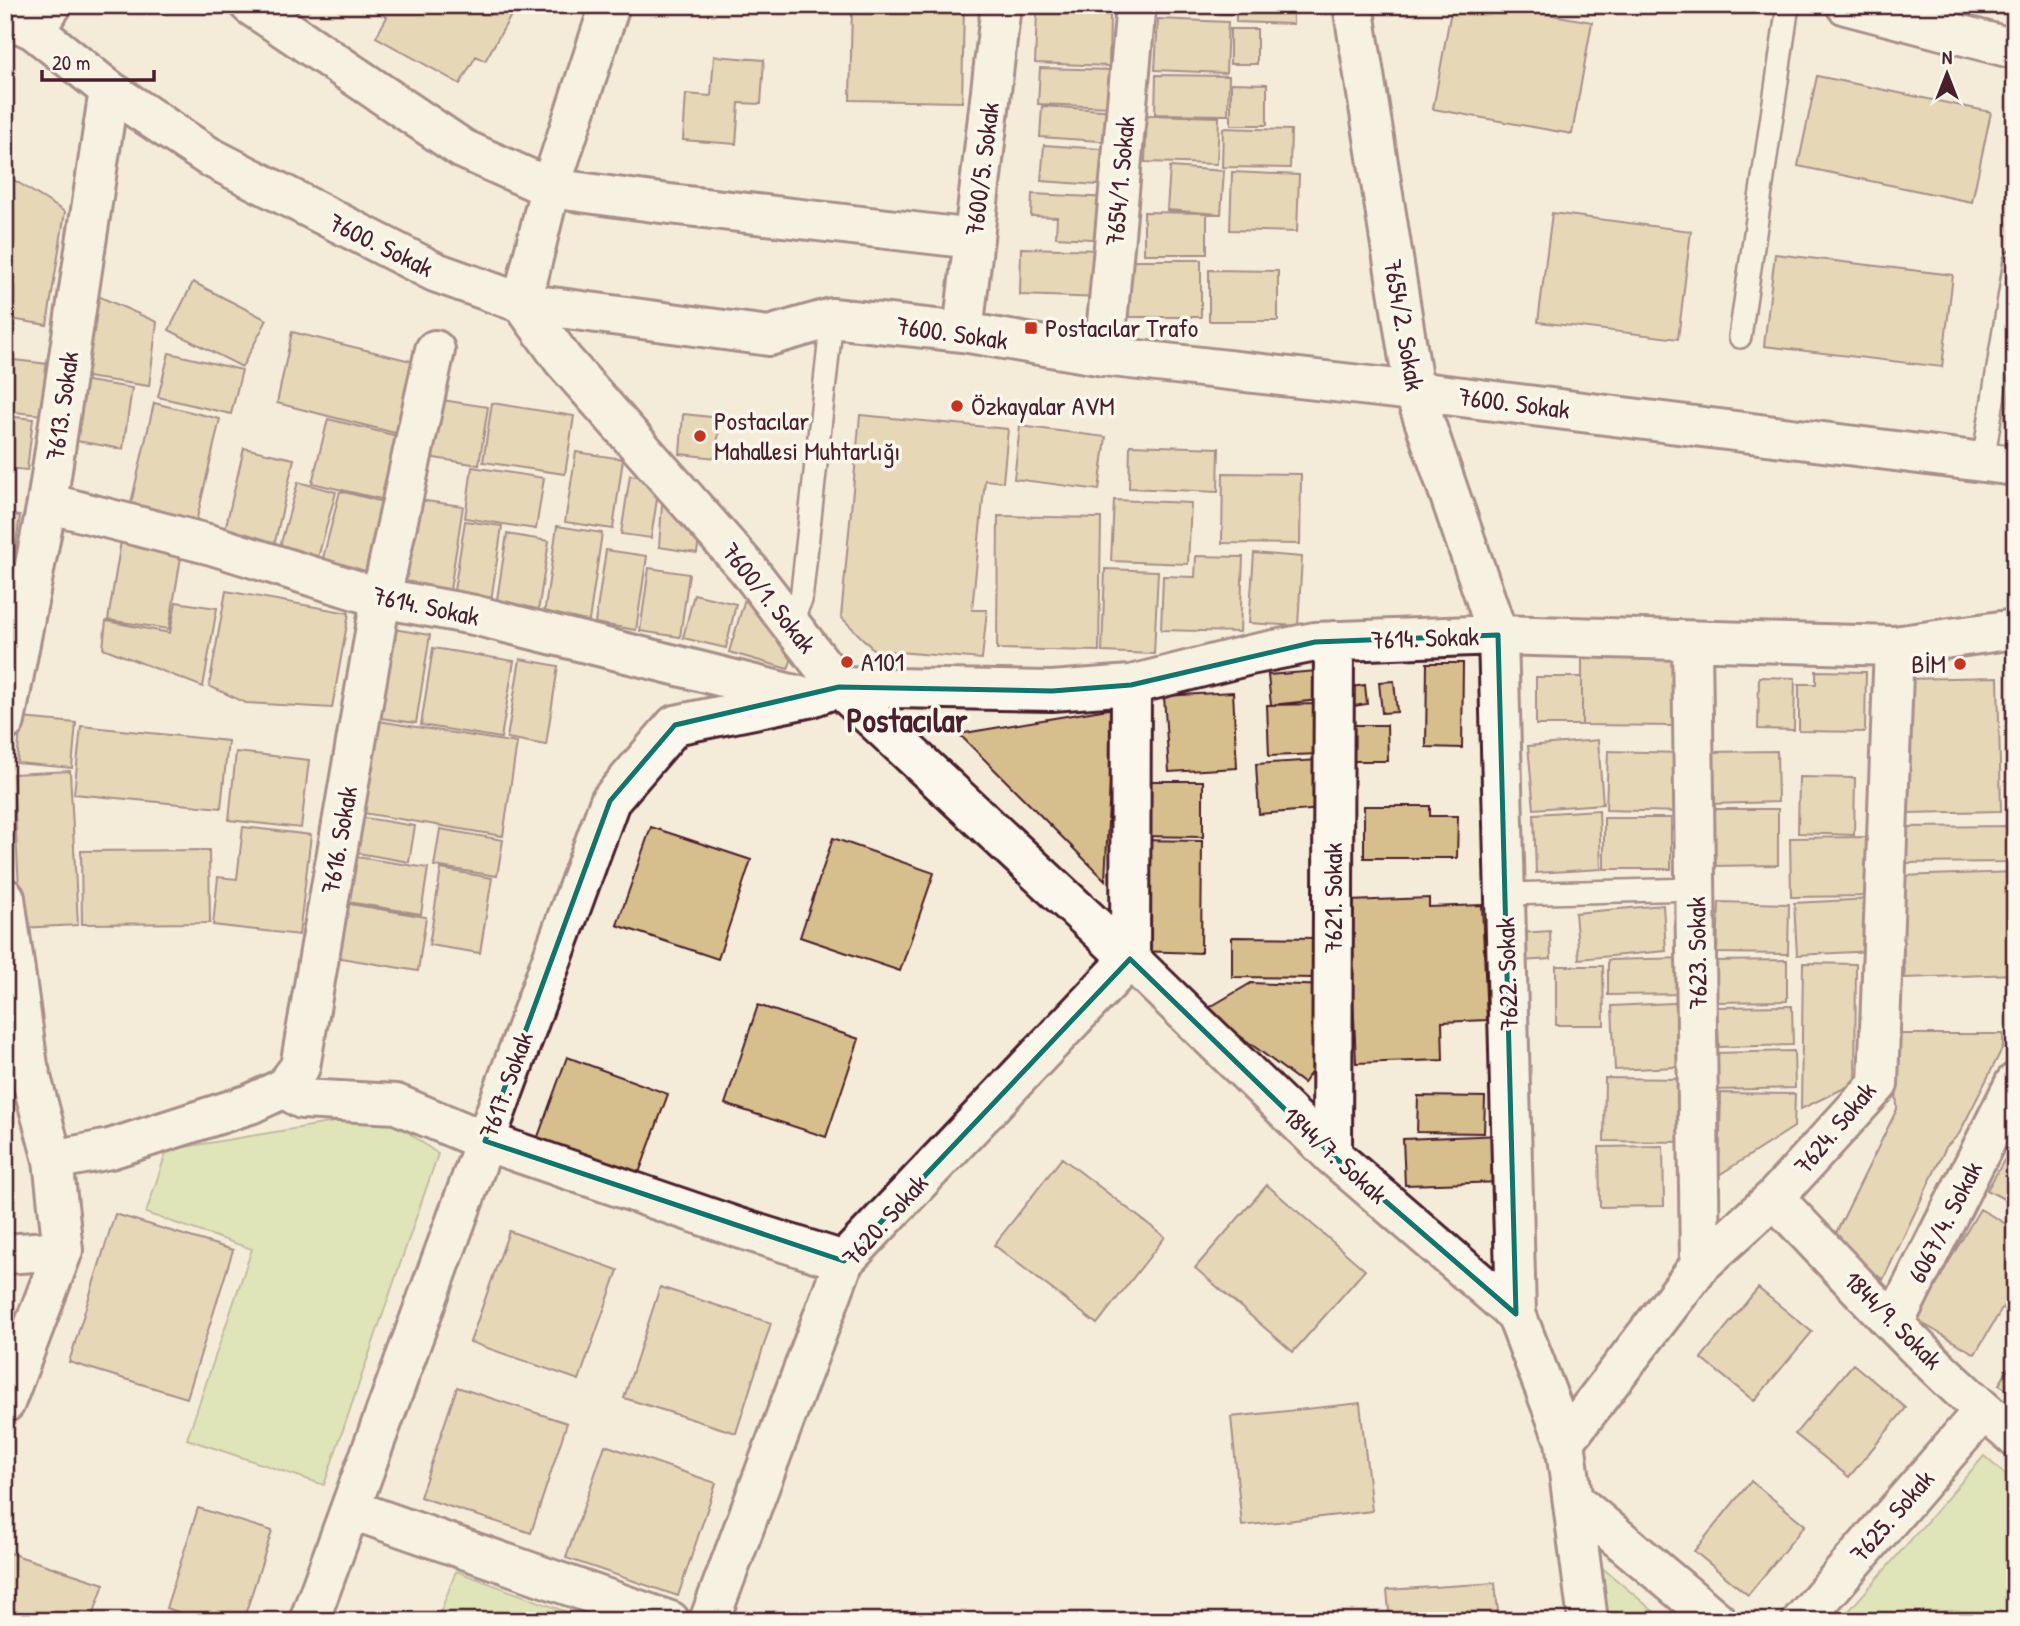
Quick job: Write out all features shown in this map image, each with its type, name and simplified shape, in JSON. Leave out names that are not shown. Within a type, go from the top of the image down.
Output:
[{"type":"street","points":[[250,5],[463,149],[550,188],[974,239]]},
{"type":"street","points":[[522,303],[550,188],[610,5]]},
{"type":"street","name":"7600/5. Sokak","points":[[963,332],[1000,5]]},
{"type":"street","name":"7654/1. Sokak","points":[[1104,356],[1136,5]]},
{"type":"street","name":"7654/2. Sokak","points":[[1353,5],[1414,391],[1498,635]]},
{"type":"street","points":[[1846,5],[2015,49]]},
{"type":"street","name":"7600. Sokak","points":[[30,17],[109,90],[208,156],[435,272],[522,303],[769,335],[832,317],[963,332],[1104,356],[1414,391],[1999,464]]},
{"type":"street","name":"7613. Sokak","points":[[5,721],[17,598],[47,503],[109,90]]},
{"type":"street","name":"7600/1. Sokak","points":[[522,303],[563,360],[748,569],[790,623],[823,693],[1129,959]]},
{"type":"street","name":"7616. Sokak","points":[[284,1088],[300,1067],[381,598],[435,350]]},
{"type":"street","name":"7614. Sokak","points":[[47,503],[212,545],[381,598],[474,615],[823,693],[1052,691],[1131,685],[1250,655],[1315,642],[1498,635],[1894,646],[2015,629]]},
{"type":"street","name":"7622. Sokak","points":[[1498,635],[1516,1314]]},
{"type":"street","name":"7621. Sokak","points":[[1332,1155],[1334,641]]},
{"type":"street","name":"7623. Sokak","points":[[1692,641],[1700,1265]]},
{"type":"street","name":"7624. Sokak","points":[[1565,1441],[1700,1265],[1774,1198],[1878,1084],[1894,646]]},
{"type":"street","points":[[1129,959],[1131,685]]},
{"type":"street","name":"7617. Sokak","points":[[309,1621],[610,801],[675,725],[823,693]]},
{"type":"street","points":[[5,898],[28,1066],[53,1160],[62,1250],[5,1403]]},
{"type":"street","name":"1844/7. Sokak","points":[[1129,959],[1332,1155],[1516,1314],[1565,1441],[1588,1621]]},
{"type":"street","name":"7620. Sokak","points":[[709,1621],[844,1261],[1129,959]]},
{"type":"street","name":"6067/4. Sokak","points":[[1894,1322],[2015,1083]]},
{"type":"street","points":[[53,1160],[110,1149],[250,1104],[284,1088],[302,1099],[396,1104],[485,1141],[844,1261]]},
{"type":"street","name":"1844/9. Sokak","points":[[1774,1198],[1983,1411],[2015,1437]]},
{"type":"street","points":[[5,1254],[62,1250]]},
{"type":"street","name":"7625. Sokak","points":[[1802,1621],[1983,1411]]},
{"type":"street","points":[[1573,1500],[1717,1621]]},
{"type":"street","points":[[350,1509],[670,1621]]},
{"type":"lane","points":[[1740,337],[1788,5]]},
{"type":"lane","points":[[1999,464],[2015,261]]},
{"type":"lane","points":[[790,623],[801,600],[832,317]]},
{"type":"lane","points":[[1505,894],[1696,889]]},
{"type":"highlighted area","points":[[1498,635],[1516,1314],[1332,1155],[1130,959],[844,1261],[485,1141],[610,801],[675,725],[839,687],[1052,691],[1131,685],[1315,642]]},
{"type":"green space","points":[[2015,357],[2015,419],[2005,418]]},
{"type":"green space","points":[[383,1114],[438,1154],[324,1485],[187,1439],[252,1249],[146,1213],[167,1150]]},
{"type":"green space","points":[[1984,1456],[2015,1483],[2015,1594],[2003,1621],[1840,1621]]},
{"type":"green space","points":[[1599,1565],[1665,1621],[1606,1621]]},
{"type":"green space","points":[[456,1571],[591,1621],[437,1621]]},
{"type":"building","points":[[375,5],[517,5],[485,61],[476,56],[460,84],[376,37],[387,17],[373,9]]},
{"type":"building","points":[[852,5],[964,5],[962,102],[850,100]]},
{"type":"building","points":[[1170,5],[1293,5],[1293,24],[1236,22],[1236,14],[1170,11]]},
{"type":"building","points":[[1452,5],[1497,5],[1592,22],[1572,134],[1433,109]]},
{"type":"building","points":[[1037,12],[1110,15],[1109,66],[1035,63]]},
{"type":"building","points":[[1158,19],[1228,22],[1226,73],[1155,70]]},
{"type":"building","points":[[1230,29],[1257,29],[1257,64],[1230,64]]},
{"type":"building","points":[[714,56],[764,60],[761,104],[739,103],[736,144],[683,140],[686,94],[711,96]]},
{"type":"building","points":[[1040,68],[1113,70],[1112,107],[1038,104]]},
{"type":"building","points":[[1156,75],[1229,76],[1228,115],[1155,114]]},
{"type":"building","points":[[1817,76],[1991,112],[1972,202],[1798,166]]},
{"type":"building","points":[[1231,83],[1267,84],[1267,125],[1231,125]]},
{"type":"building","points":[[1042,106],[1116,111],[1114,142],[1040,137]]},
{"type":"building","points":[[1147,115],[1219,117],[1217,164],[1145,162]]},
{"type":"building","points":[[1223,128],[1291,130],[1290,168],[1222,167]]},
{"type":"building","points":[[1044,145],[1115,150],[1112,186],[1041,181]]},
{"type":"building","points":[[1170,167],[1224,171],[1221,214],[1167,210]]},
{"type":"building","points":[[1232,172],[1299,175],[1297,232],[1230,230]]},
{"type":"building","points":[[6,175],[65,212],[47,325],[5,318]]},
{"type":"building","points":[[1032,194],[1111,198],[1109,240],[1056,237],[1057,217],[1031,216]]},
{"type":"building","points":[[1144,212],[1207,213],[1207,254],[1144,254]]},
{"type":"building","points":[[1552,213],[1691,231],[1678,339],[1538,322]]},
{"type":"building","points":[[1021,248],[1103,250],[1102,298],[1020,295]]},
{"type":"building","points":[[1775,254],[1953,275],[1942,367],[1764,346]]},
{"type":"building","points":[[1129,260],[1201,260],[1201,317],[1129,317]]},
{"type":"building","points":[[1209,270],[1278,271],[1278,321],[1209,321]]},
{"type":"building","points":[[193,282],[267,320],[242,367],[169,330]]},
{"type":"building","points":[[91,293],[157,322],[149,386],[79,376]]},
{"type":"building","points":[[292,332],[415,362],[399,434],[277,403]]},
{"type":"building","points":[[169,353],[242,370],[231,414],[158,397]]},
{"type":"building","points":[[5,359],[48,364],[42,415],[5,411]]},
{"type":"building","points":[[81,380],[132,388],[123,449],[71,440]]},
{"type":"building","points":[[429,398],[488,407],[479,465],[421,456]]},
{"type":"building","points":[[154,403],[220,419],[195,527],[129,512]]},
{"type":"building","points":[[492,403],[574,416],[565,474],[483,462]]},
{"type":"building","name":"Postacılar Mahallesi Muhtarlığı","points":[[683,414],[720,418],[716,458],[680,454]]},
{"type":"building","points":[[860,415],[1008,429],[1003,482],[985,480],[972,610],[987,610],[982,659],[874,650],[841,617]]},
{"type":"building","points":[[5,416],[33,419],[27,470],[5,468]]},
{"type":"building","points":[[328,419],[401,437],[385,500],[312,483]]},
{"type":"building","points":[[1020,426],[1106,437],[1099,490],[1014,479]]},
{"type":"building","points":[[1130,445],[1219,448],[1218,492],[1129,488]]},
{"type":"building","points":[[244,448],[294,459],[272,555],[222,543]]},
{"type":"building","points":[[576,452],[623,459],[613,529],[565,522]]},
{"type":"building","points":[[472,467],[544,478],[536,529],[465,518]]},
{"type":"building","points":[[1223,473],[1301,474],[1300,544],[1222,543]]},
{"type":"building","points":[[630,475],[660,480],[651,538],[621,534]]},
{"type":"building","points":[[298,482],[336,492],[315,568],[277,557]]},
{"type":"building","points":[[663,490],[702,518],[697,553],[659,547]]},
{"type":"building","points":[[340,491],[383,502],[362,584],[319,574]]},
{"type":"building","points":[[411,499],[463,506],[448,603],[396,595]]},
{"type":"building","points":[[1114,500],[1191,503],[1188,564],[1111,561]]},
{"type":"building","points":[[5,514],[20,516],[13,564],[5,563]]},
{"type":"building","points":[[998,516],[1101,518],[1099,651],[997,649]]},
{"type":"building","points":[[465,521],[502,526],[490,608],[452,603]]},
{"type":"building","points":[[557,526],[602,533],[589,621],[544,615]]},
{"type":"building","points":[[507,534],[549,541],[538,612],[496,606]]},
{"type":"building","points":[[122,535],[183,545],[169,629],[108,620]]},
{"type":"building","points":[[606,550],[647,556],[636,630],[595,623]]},
{"type":"building","points":[[1254,553],[1302,557],[1298,626],[1249,623]]},
{"type":"building","points":[[1196,556],[1243,557],[1240,632],[1161,630],[1163,576],[1195,577]]},
{"type":"building","points":[[649,568],[689,574],[680,637],[640,631]]},
{"type":"building","points":[[1105,569],[1158,571],[1154,654],[1102,652]]},
{"type":"building","points":[[226,591],[349,613],[332,708],[246,703],[209,686]]},
{"type":"building","points":[[747,592],[796,647],[788,669],[729,652]]},
{"type":"building","points":[[694,594],[736,604],[726,648],[683,638]]},
{"type":"building","points":[[176,602],[217,608],[203,687],[103,648],[106,621],[170,633]]},
{"type":"building","points":[[387,628],[430,635],[416,723],[373,717]]},
{"type":"building","points":[[433,648],[514,661],[501,738],[421,725]]},
{"type":"building","points":[[1582,658],[1678,659],[1677,726],[1582,725]]},
{"type":"building","points":[[520,659],[558,666],[546,745],[507,738]]},
{"type":"building","points":[[1427,663],[1463,663],[1462,748],[1426,747]]},
{"type":"building","points":[[1317,671],[1319,700],[1271,705],[1268,675]]},
{"type":"building","points":[[1816,671],[1866,672],[1865,732],[1799,731],[1799,684],[1816,684]]},
{"type":"building","points":[[1536,677],[1582,677],[1582,725],[1536,725]]},
{"type":"building","points":[[1759,677],[1795,678],[1794,730],[1758,729]]},
{"type":"building","points":[[1998,677],[2001,811],[1907,813],[1904,679]]},
{"type":"building","points":[[1394,681],[1397,712],[1382,713],[1379,682]]},
{"type":"building","points":[[1365,685],[1367,704],[1347,707],[1344,688]]},
{"type":"building","points":[[1233,692],[1237,768],[1169,772],[1164,696]]},
{"type":"building","points":[[1319,704],[1320,754],[1269,756],[1267,705]]},
{"type":"building","points":[[1114,708],[1105,880],[959,734]]},
{"type":"building","points":[[21,718],[76,723],[72,768],[17,763]]},
{"type":"building","points":[[372,720],[517,743],[503,836],[357,812]]},
{"type":"building","points":[[1344,725],[1387,725],[1388,761],[1344,761]]},
{"type":"building","points":[[81,726],[228,741],[221,808],[74,794]]},
{"type":"building","points":[[1598,740],[1603,804],[1534,809],[1528,746]]},
{"type":"building","points":[[1608,751],[1680,753],[1679,812],[1606,810]]},
{"type":"building","points":[[1777,751],[1778,802],[1710,804],[1709,752]]},
{"type":"building","points":[[236,752],[309,760],[301,828],[229,820]]},
{"type":"building","points":[[1319,760],[1322,809],[1259,814],[1256,764]]},
{"type":"building","points":[[70,771],[78,925],[21,928],[13,774]]},
{"type":"building","points":[[1799,777],[1855,778],[1854,835],[1798,833]]},
{"type":"building","points":[[1138,781],[1203,781],[1203,837],[1138,836]]},
{"type":"building","points":[[1364,806],[1430,806],[1430,816],[1458,816],[1457,858],[1364,858]]},
{"type":"building","points":[[1711,809],[1778,809],[1778,865],[1711,866]]},
{"type":"building","points":[[1599,810],[1601,869],[1536,873],[1534,814]]},
{"type":"building","points":[[353,816],[415,826],[409,862],[347,851]]},
{"type":"building","points":[[1604,818],[1671,818],[1671,869],[1604,869]]},
{"type":"building","points":[[2015,826],[2015,862],[1902,863],[1902,827]]},
{"type":"building","points":[[243,827],[311,835],[299,935],[213,925],[218,877],[237,879]]},
{"type":"building","points":[[651,827],[751,860],[718,959],[617,925]]},
{"type":"building","points":[[440,829],[503,840],[497,876],[434,866]]},
{"type":"building","points":[[1868,837],[1869,896],[1791,897],[1790,838]]},
{"type":"building","points":[[833,838],[934,873],[900,971],[800,937]]},
{"type":"building","points":[[1137,840],[1202,841],[1201,953],[1136,951]]},
{"type":"building","points":[[209,850],[210,923],[82,924],[81,851]]},
{"type":"building","points":[[350,856],[428,868],[421,914],[342,901]]},
{"type":"building","points":[[441,869],[492,878],[480,953],[429,945]]},
{"type":"building","points":[[2015,872],[2015,974],[1905,978],[1900,876]]},
{"type":"building","points":[[1429,898],[1429,907],[1482,905],[1487,1020],[1442,1022],[1443,1060],[1356,1063],[1349,901]]},
{"type":"building","points":[[1871,899],[1873,951],[1797,955],[1794,903]]},
{"type":"building","points":[[338,902],[426,917],[418,971],[329,956]]},
{"type":"building","points":[[1719,902],[1789,904],[1788,954],[1717,953]]},
{"type":"building","points":[[1663,905],[1666,951],[1579,959],[1575,913]]},
{"type":"building","points":[[1550,931],[1551,959],[1522,961],[1521,933]]},
{"type":"building","points":[[1232,937],[1315,938],[1314,978],[1232,977]]},
{"type":"building","points":[[1687,958],[1687,994],[1608,995],[1608,960]]},
{"type":"building","points":[[1787,960],[1787,1001],[1715,1002],[1715,961]]},
{"type":"building","points":[[1803,963],[1856,964],[1855,1083],[1801,1109]]},
{"type":"building","points":[[1556,966],[1603,966],[1604,1025],[1556,1025]]},
{"type":"building","points":[[1251,983],[1328,986],[1326,1053],[1303,1083],[1205,1010]]},
{"type":"building","points":[[1692,1002],[1695,1066],[1615,1070],[1612,1006]]},
{"type":"building","points":[[758,1005],[859,1039],[826,1137],[725,1104]]},
{"type":"building","points":[[1792,1006],[1793,1045],[1719,1047],[1717,1007]]},
{"type":"building","points":[[1894,1034],[2003,1034],[2003,1047],[1959,1134],[1946,1147],[1883,1280],[1833,1239],[1897,1109]]},
{"type":"building","points":[[1794,1051],[1795,1088],[1715,1090],[1714,1053]]},
{"type":"building","points":[[567,1057],[668,1094],[636,1181],[535,1145]]},
{"type":"building","points":[[1605,1078],[1684,1079],[1683,1142],[1604,1141]]},
{"type":"building","points":[[1721,1093],[1795,1094],[1794,1127],[1719,1175]]},
{"type":"building","points":[[1418,1096],[1485,1097],[1484,1133],[1417,1132]]},
{"type":"building","points":[[1502,1135],[1504,1182],[1405,1185],[1403,1139]]},
{"type":"building","points":[[2015,1143],[2015,1205],[1987,1190]]},
{"type":"building","points":[[1663,1146],[1664,1206],[1600,1207],[1599,1147]]},
{"type":"building","points":[[1062,1158],[1165,1237],[1097,1324],[994,1245]]},
{"type":"building","points":[[1267,1185],[1365,1270],[1293,1352],[1195,1268]]},
{"type":"building","points":[[1980,1209],[2015,1229],[2015,1287],[1975,1354],[1915,1319]]},
{"type":"building","points":[[115,1214],[233,1250],[187,1398],[69,1362]]},
{"type":"building","points":[[509,1231],[618,1270],[579,1380],[470,1342]]},
{"type":"building","points":[[660,1287],[771,1323],[736,1433],[624,1398]]},
{"type":"building","points":[[1758,1288],[1812,1332],[1754,1401],[1701,1358]]},
{"type":"building","points":[[2015,1357],[2015,1394],[1999,1385]]},
{"type":"building","points":[[1853,1364],[1906,1408],[1849,1477],[1795,1434]]},
{"type":"building","points":[[457,1387],[567,1423],[531,1533],[420,1497]]},
{"type":"building","points":[[1360,1403],[1372,1511],[1242,1526],[1231,1417]]},
{"type":"building","points":[[605,1445],[716,1483],[678,1596],[566,1558]]},
{"type":"building","points":[[1751,1481],[1805,1525],[1748,1595],[1694,1551]]},
{"type":"building","points":[[198,1508],[272,1531],[243,1621],[205,1621],[166,1608]]},
{"type":"building","points":[[6,1552],[104,1584],[91,1621],[5,1621]]},
{"type":"building","points":[[1495,1583],[1499,1621],[1390,1621],[1387,1590]]},
{"type":"place","name":"Postacılar Trafo","points":[[1031,328]]},
{"type":"place","name":"Özkayalar AVM","points":[[957,406]]},
{"type":"place","name":"Postacılar Mahallesi Muhtarlığı","points":[[700,436]]},
{"type":"place","name":"A101","points":[[847,662]]},
{"type":"place","name":"BİM","points":[[1960,664]]},
{"type":"district","name":"Postacılar","points":[[907,720]]}]
